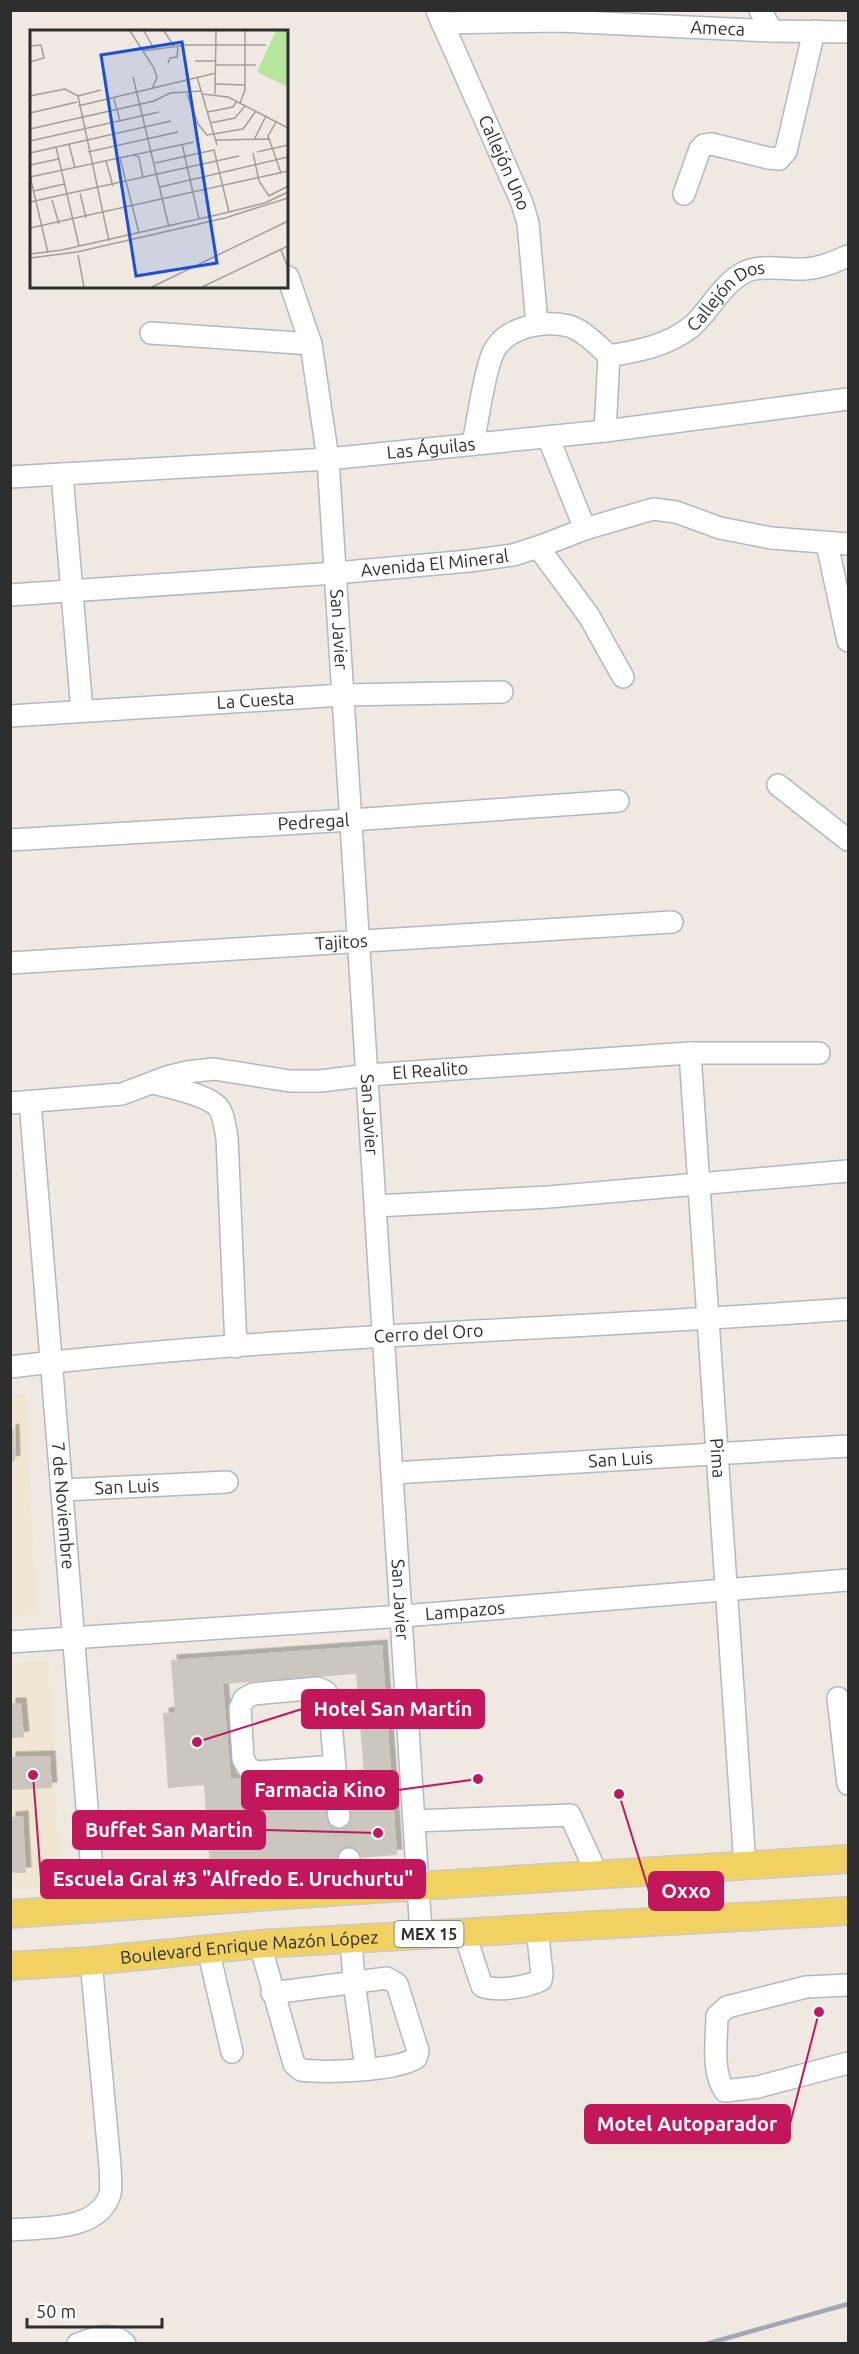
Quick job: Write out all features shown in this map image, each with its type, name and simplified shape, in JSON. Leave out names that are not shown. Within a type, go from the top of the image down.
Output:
[{"type":"main road","points":[[10,1914],[849,1859]]},
{"type":"main road","name":"Boulevard Enrique Mazón López","points":[[10,1966],[91,1961],[260,1944],[849,1911]]},
{"type":"street","points":[[760,10],[772,31]]},
{"type":"street","name":"Ameca","points":[[439,17],[557,16],[772,31],[849,32]]},
{"type":"street","name":"Callejón Uno","points":[[439,17],[522,202],[528,223],[537,324]]},
{"type":"street","points":[[684,194],[700,149],[704,145],[712,144],[779,159],[786,151],[814,31]]},
{"type":"street","name":"Callejón Dos","points":[[609,356],[653,348],[691,327],[718,294],[746,271],[778,268],[804,269],[831,264],[849,256]]},
{"type":"street","name":"San Javier","points":[[288,277],[311,344],[328,459],[422,1934]]},
{"type":"street","points":[[472,443],[491,357],[505,338],[537,324],[571,326],[597,344],[609,356],[605,431]]},
{"type":"street","points":[[151,333],[311,344]]},
{"type":"street","name":"Las Águilas","points":[[10,477],[328,459],[472,443],[548,438],[849,399]]},
{"type":"street","points":[[548,438],[585,529]]},
{"type":"street","points":[[62,474],[74,591],[82,711]]},
{"type":"street","name":"Avenida El Mineral","points":[[10,595],[335,573],[469,561],[513,555],[585,529],[653,509],[676,512],[730,530],[771,538],[849,544]]},
{"type":"street","points":[[826,544],[849,641]]},
{"type":"street","points":[[538,547],[589,616],[623,677]]},
{"type":"street","name":"La Cuesta","points":[[10,716],[343,695],[502,692]]},
{"type":"street","points":[[778,786],[849,840]]},
{"type":"street","name":"Pedregal","points":[[10,840],[351,820],[618,801]]},
{"type":"street","name":"Tajitos","points":[[10,963],[672,922]]},
{"type":"street","name":"El Realito","points":[[20,1102],[122,1094],[187,1072],[214,1069],[290,1081],[321,1081],[368,1075],[690,1053],[819,1053]]},
{"type":"street","name":"Pima","points":[[690,1053],[744,1866]]},
{"type":"street","points":[[153,1083],[207,1100],[218,1106],[223,1118],[227,1138],[236,1347]]},
{"type":"street","name":"7 de Noviembre","points":[[20,1102],[63,1491],[96,1908]]},
{"type":"street","points":[[376,1206],[549,1197],[849,1171]]},
{"type":"street","name":"Cerro del Oro","points":[[10,1367],[236,1347],[707,1320],[849,1309]]},
{"type":"street","name":"San Luis","points":[[393,1473],[849,1446]]},
{"type":"street","name":"San Luis","points":[[63,1491],[227,1482]]},
{"type":"street","name":"Lampazos","points":[[10,1642],[402,1617],[849,1580]]},
{"type":"street","points":[[335,1766],[258,1772],[249,1769],[243,1759],[240,1708],[244,1699],[253,1694],[318,1688],[326,1692],[329,1698],[335,1766],[339,1817]]},
{"type":"street","points":[[838,1698],[846,1781],[849,1784]]},
{"type":"street","points":[[415,1821],[570,1815],[597,1874]]},
{"type":"street","points":[[349,1859],[353,1890]]},
{"type":"street","points":[[464,1932],[482,1986],[494,1989],[535,1983],[541,1980],[542,1964],[537,1928]]},
{"type":"street","points":[[351,1939],[354,1982],[366,2069]]},
{"type":"street","points":[[260,1944],[272,1993],[294,2064],[301,2070],[366,2069],[409,2062],[416,2058],[418,2051],[397,1984],[387,1978],[272,1993]]},
{"type":"street","points":[[208,1949],[232,2052]]},
{"type":"street","points":[[10,2230],[80,2224],[98,2212],[110,2194],[110,2166],[91,1961]]},
{"type":"street","points":[[849,1984],[806,1987],[727,2007],[717,2016],[717,2057],[720,2085],[724,2091],[758,2087],[849,2063]]},
{"type":"street","points":[[78,2343],[109,2336],[125,2343]]},
{"type":"shaded area","points":[[26,1395],[36,1615],[11,1617],[11,1396]]},
{"type":"shaded area","points":[[48,1661],[61,1887],[11,1890],[11,1663]]},
{"type":"building","points":[[14,1429],[15,1461],[10,1462],[10,1430]]},
{"type":"building","points":[[382,1645],[397,1855],[210,1869],[204,1785],[168,1788],[163,1713],[175,1712],[171,1660]],"holes":[[[356,1674],[364,1775],[348,1776],[351,1816],[327,1818],[323,1772],[231,1779],[223,1684]]]},
{"type":"building","points":[[10,1703],[21,1703],[24,1737],[10,1738]]},
{"type":"building","points":[[50,1756],[52,1788],[10,1790],[10,1757]]},
{"type":"building","points":[[23,1816],[26,1873],[10,1873],[10,1817]]},
{"type":"tunnel","points":[[339,1817],[349,1859]]},
{"type":"railway","points":[[706,2344],[848,2304]]},
{"type":"place","name":"Hotel San Martín","points":[[197,1742]]},
{"type":"place","name":"Escuela Gral #3 \"Alfredo E. Uruchurtu\"","points":[[33,1775]]},
{"type":"place","name":"Farmacia Kino","points":[[478,1779]]},
{"type":"place","name":"Oxxo","points":[[619,1794]]},
{"type":"place","name":"Buffet San Martin","points":[[378,1833]]},
{"type":"place","name":"Motel Autoparador","points":[[819,2012]]}]
